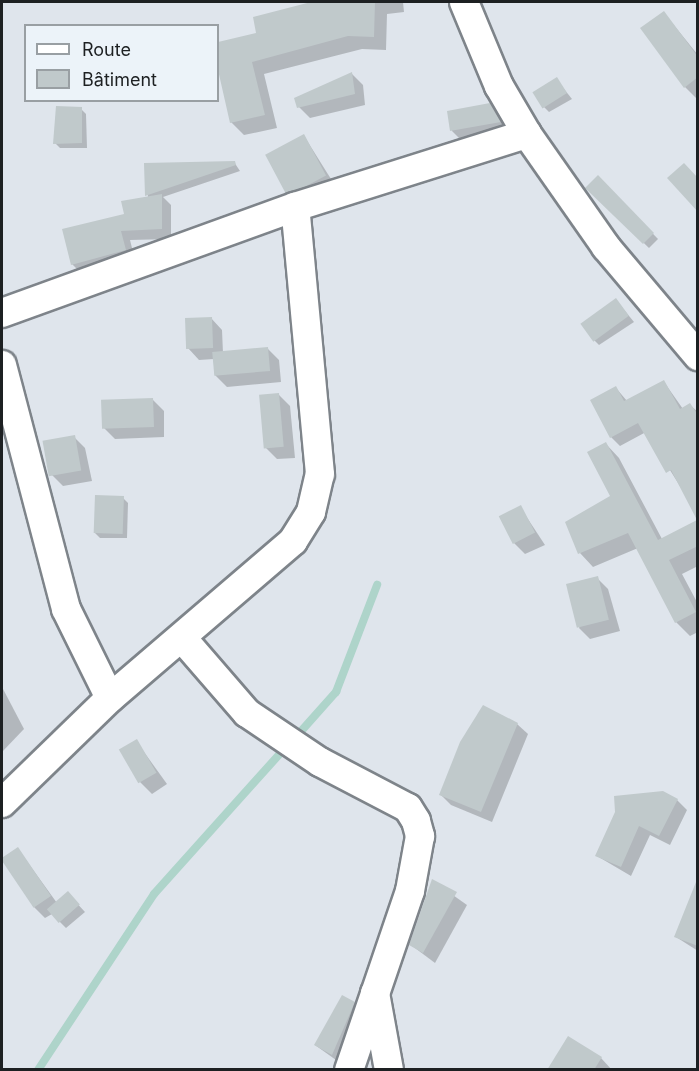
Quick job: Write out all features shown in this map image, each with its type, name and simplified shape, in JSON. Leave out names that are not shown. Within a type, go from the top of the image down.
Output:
[{"type":"street","points":[[464,2],[499,86],[527,134],[606,247],[696,352]]},
{"type":"street","points":[[2,313],[295,207],[527,134]]},
{"type":"street","points":[[2,803],[110,698],[293,541],[311,512],[320,474],[295,207]]},
{"type":"street","points":[[2,365],[66,609],[110,698]]},
{"type":"street","points":[[182,638],[247,713],[320,762],[408,808],[416,821],[420,836],[411,891],[374,988],[349,1070]]},
{"type":"street","points":[[374,988],[389,1070]]},
{"type":"building","points":[[311,2],[375,2],[374,37],[348,36],[252,62],[265,115],[230,123],[219,74],[219,42],[256,33],[253,17]]},
{"type":"building","points":[[664,11],[698,57],[698,77],[684,88],[640,28]]},
{"type":"building","points":[[352,72],[355,94],[297,108],[294,98]]},
{"type":"building","points":[[557,77],[567,93],[542,108],[532,92]]},
{"type":"building","points":[[490,103],[501,122],[450,131],[447,111]]},
{"type":"building","points":[[56,106],[82,107],[82,143],[53,144]]},
{"type":"building","points":[[304,134],[326,175],[287,196],[265,155]]},
{"type":"building","points":[[235,161],[236,165],[145,196],[144,163]]},
{"type":"building","points":[[684,163],[698,178],[698,212],[667,178]]},
{"type":"building","points":[[598,175],[654,233],[643,244],[585,188]]},
{"type":"building","points":[[162,194],[162,229],[121,231],[126,250],[71,265],[62,229],[124,214],[121,201]]},
{"type":"building","points":[[616,298],[629,316],[593,342],[580,324]]},
{"type":"building","points":[[212,317],[213,348],[186,349],[185,318]]},
{"type":"building","points":[[268,347],[270,371],[214,376],[212,352]]},
{"type":"building","points":[[664,380],[680,409],[690,403],[698,415],[698,546],[669,560],[696,612],[675,623],[628,533],[578,554],[565,522],[610,496],[587,452],[606,442],[658,540],[697,520],[671,470],[666,473],[638,423],[610,438],[590,400],[616,386],[624,401]]},
{"type":"building","points":[[279,393],[284,447],[264,449],[259,395]]},
{"type":"building","points":[[153,398],[154,427],[102,429],[101,400]]},
{"type":"building","points":[[75,435],[81,470],[49,476],[43,441]]},
{"type":"building","points":[[95,495],[124,496],[123,534],[94,533]]},
{"type":"building","points":[[521,505],[535,533],[513,544],[499,516]]},
{"type":"building","points":[[598,576],[609,620],[577,628],[566,584]]},
{"type":"building","points":[[483,705],[518,723],[481,812],[439,795],[460,742]]},
{"type":"building","points":[[137,739],[156,773],[138,783],[119,750]]},
{"type":"building","points":[[663,791],[678,799],[659,836],[639,826],[621,867],[595,856],[615,812],[614,796]]},
{"type":"building","points":[[18,847],[51,896],[34,908],[2,861],[2,858]]},
{"type":"building","points":[[432,879],[457,892],[423,953],[409,945]]},
{"type":"building","points":[[696,882],[698,882],[698,946],[674,937]]},
{"type":"building","points":[[68,891],[80,905],[59,923],[47,909]]},
{"type":"building","points":[[342,995],[355,1002],[332,1055],[314,1045]]},
{"type":"building","points":[[568,1036],[602,1057],[594,1070],[547,1070]]},
{"type":"waterway","points":[[295,738],[336,692],[377,585]]},
{"type":"waterway","points":[[38,1070],[154,894],[287,746]]}]
